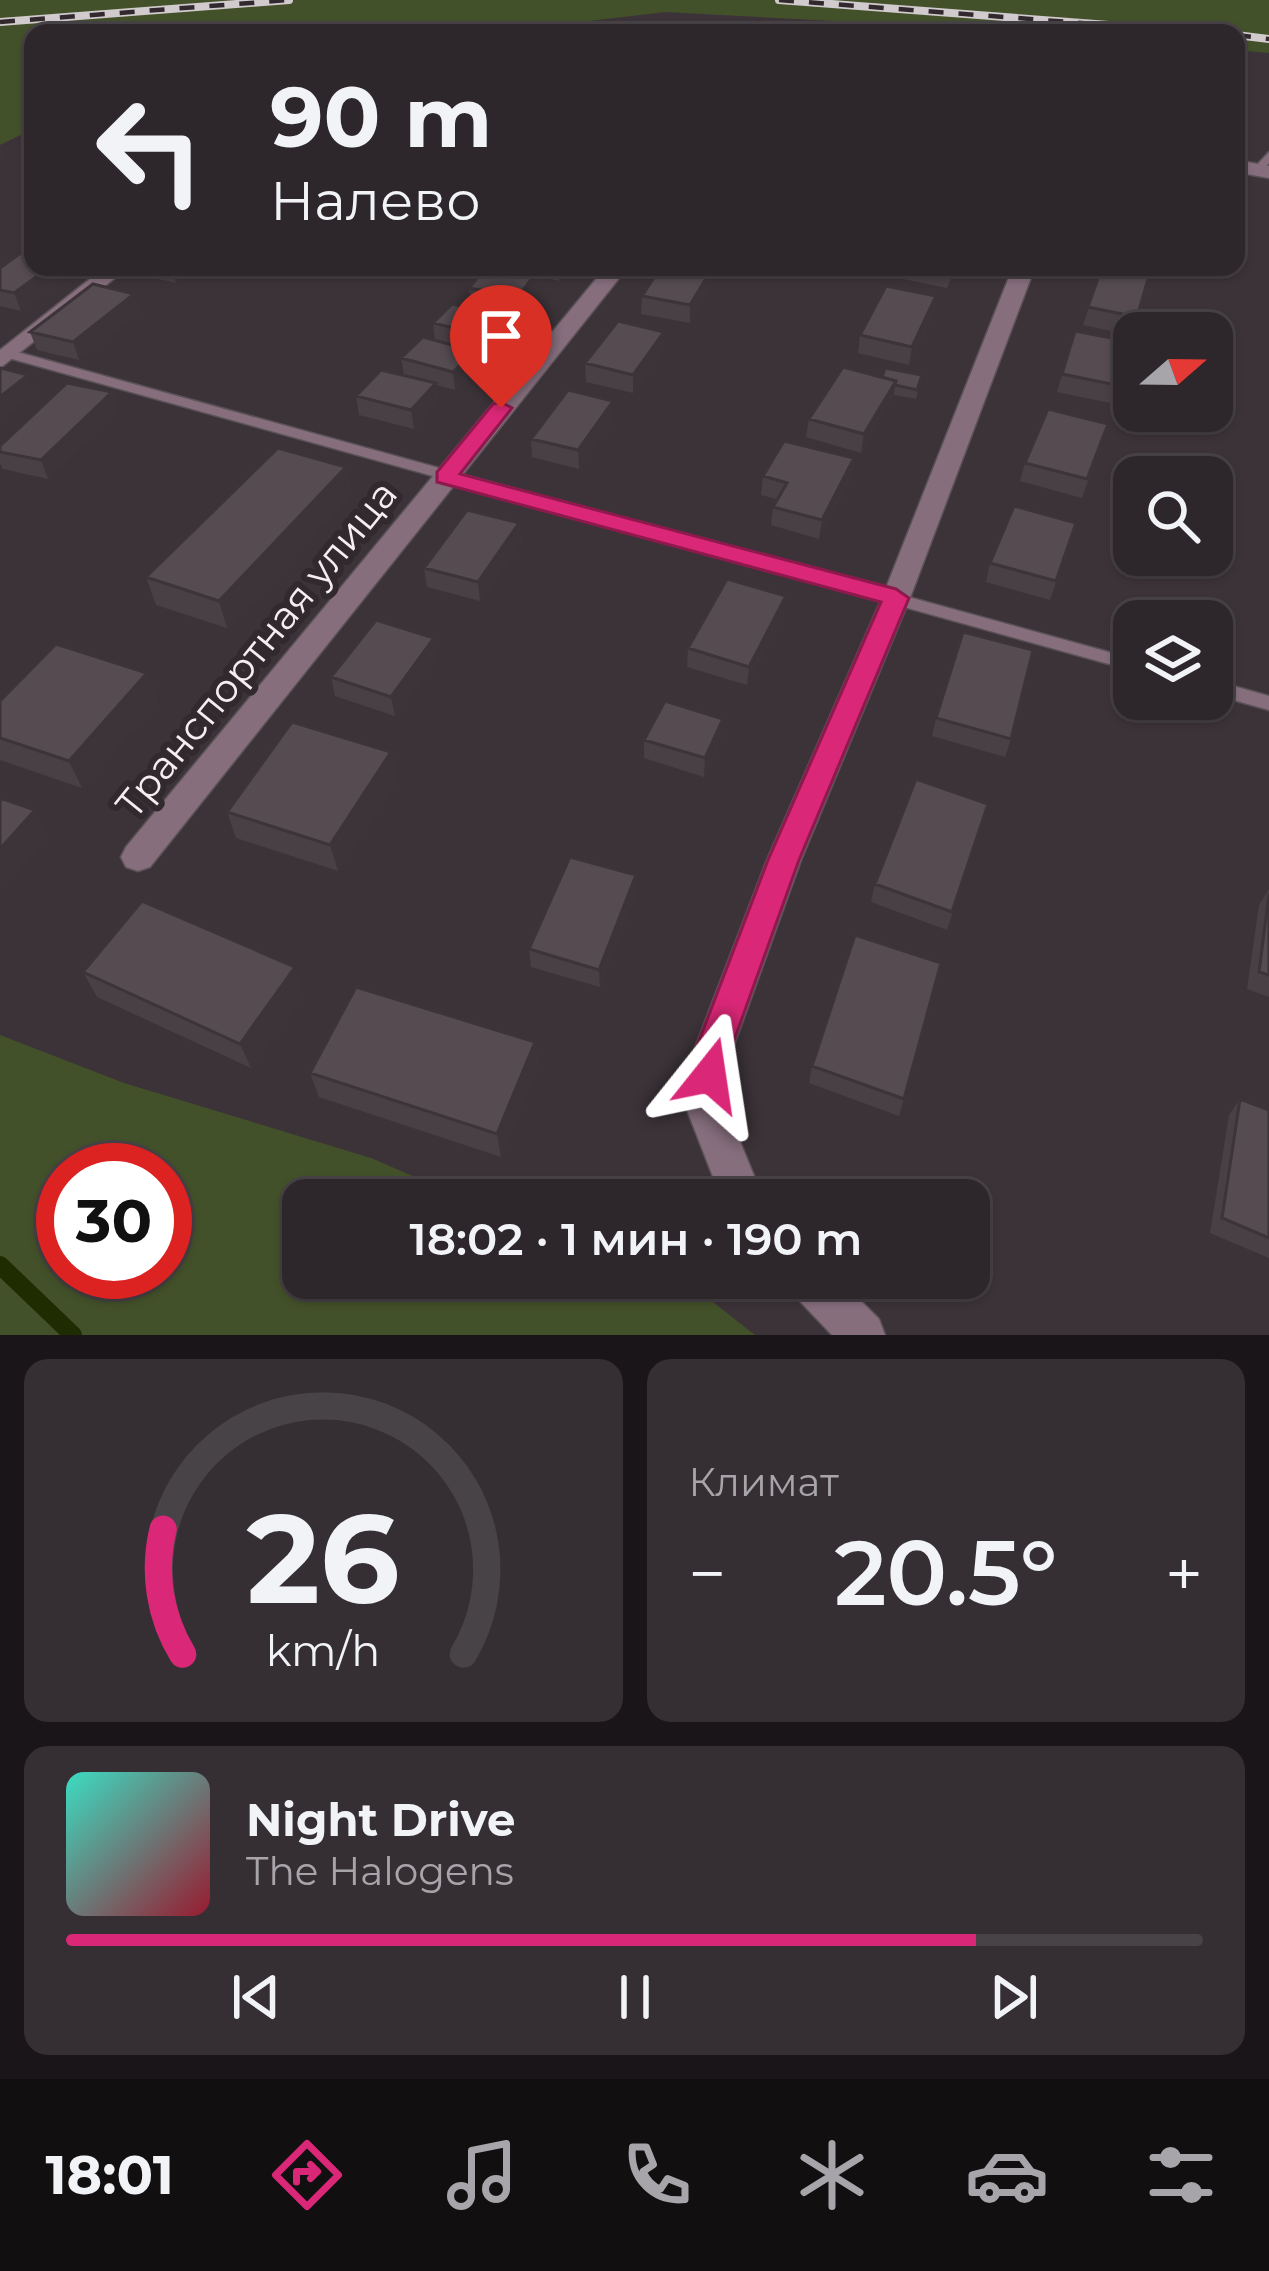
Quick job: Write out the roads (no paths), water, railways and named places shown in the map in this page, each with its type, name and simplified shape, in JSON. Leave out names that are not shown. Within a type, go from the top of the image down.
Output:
[{"type":"street","points":[[5,357],[106,276]]},
{"type":"street","name":"Транспортная улица","points":[[138,856],[610,276]]},
{"type":"street","points":[[735,1179],[705,1105],[715,1046],[784,860],[896,598],[1021,276]]},
{"type":"street","points":[[828,1299],[863,1335]]},
{"type":"lane","points":[[5,357],[1113,659]]},
{"type":"lane","points":[[1233,693],[1269,703]]},
{"type":"waterway","points":[[0,1265],[73,1335]]},
{"type":"railway","points":[[0,22],[289,0]]},
{"type":"railway","points":[[779,0],[1096,24]]},
{"type":"railway","points":[[1245,36],[1269,39]]}]
